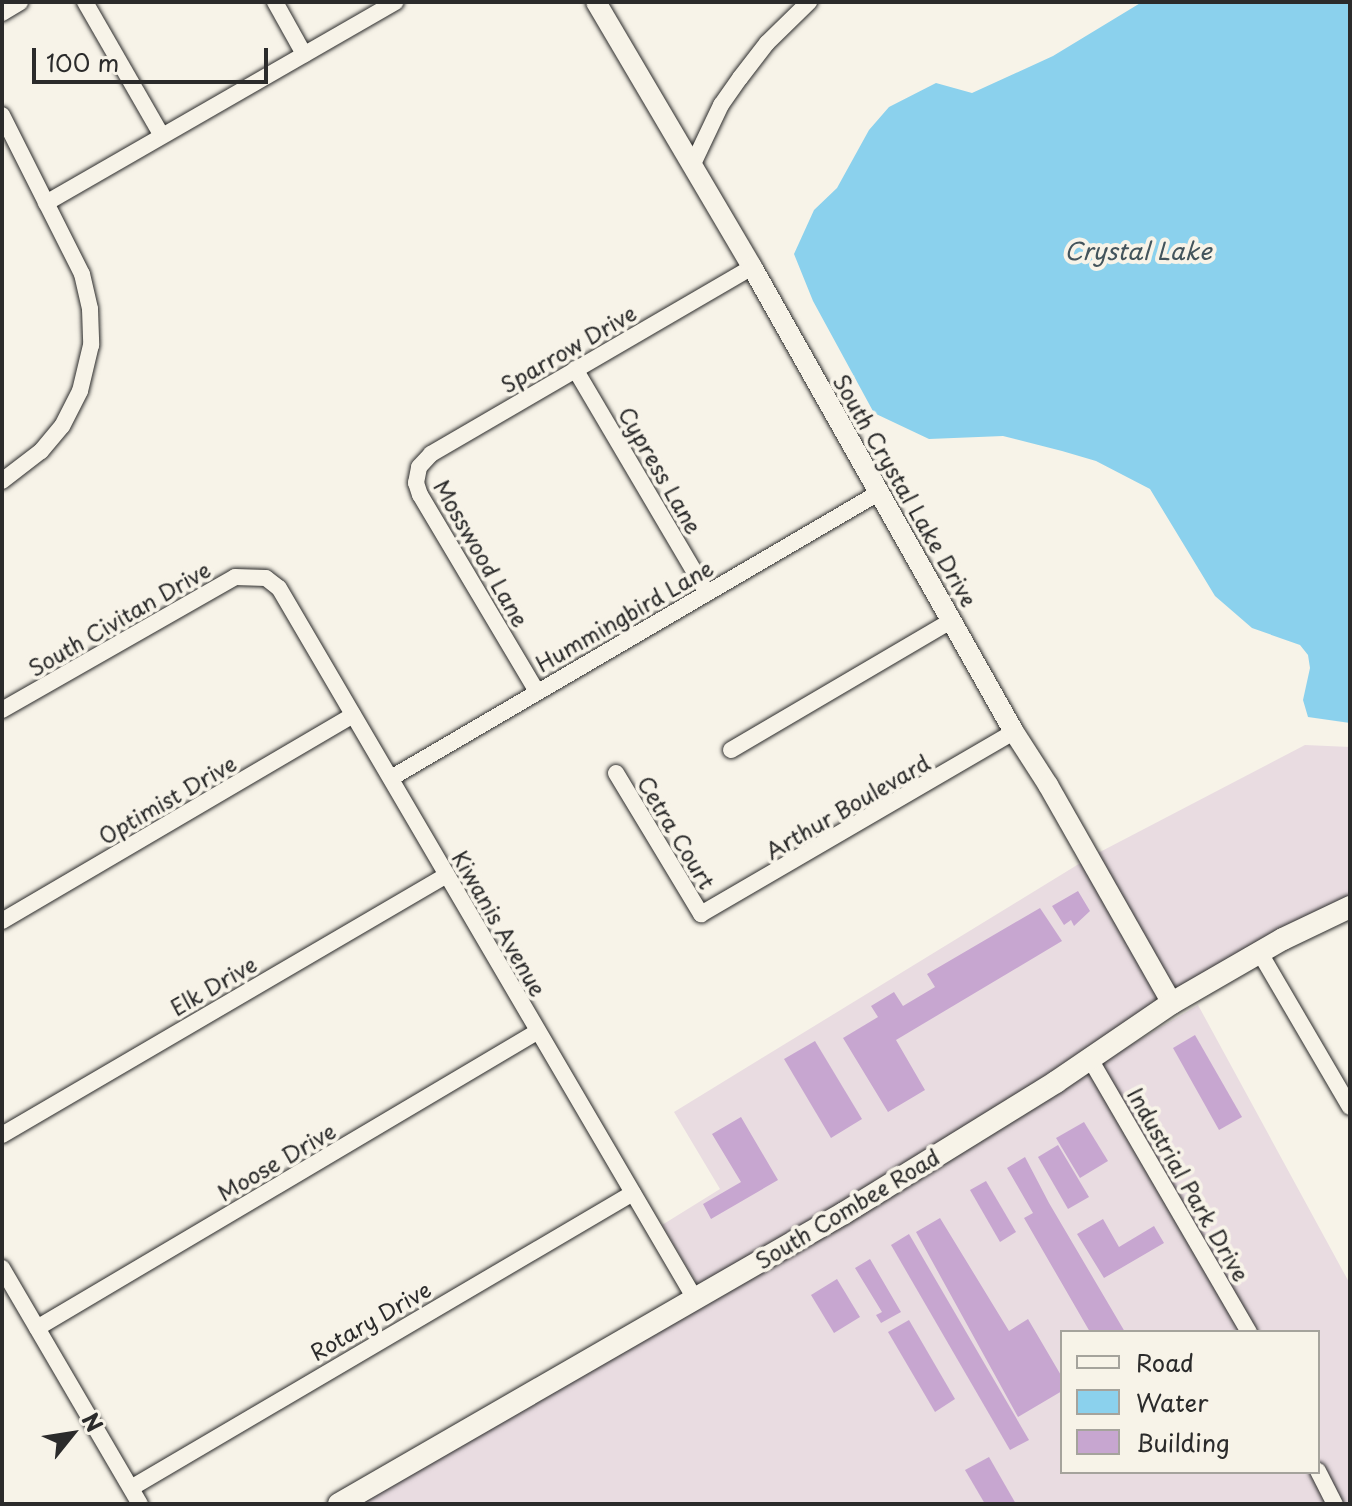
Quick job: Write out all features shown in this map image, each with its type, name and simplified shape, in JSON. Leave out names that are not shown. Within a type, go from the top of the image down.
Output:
[{"type":"main road","name":"South Combee Road","points":[[339,1504],[844,1213],[1090,1059],[1172,1003],[1350,907]]},
{"type":"street","points":[[2,13],[20,2]]},
{"type":"street","points":[[85,2],[161,134]]},
{"type":"street","points":[[275,2],[304,54]]},
{"type":"street","points":[[46,203],[395,2]]},
{"type":"street","name":"South Crystal Lake Drive","points":[[596,2],[752,267],[1014,732],[1048,785],[1172,1003]]},
{"type":"street","points":[[692,166],[721,105],[740,78],[767,43],[809,2]]},
{"type":"street","points":[[2,115],[82,274],[90,309],[91,345],[80,391],[62,426],[41,451],[2,481]]},
{"type":"street","name":"Sparrow Drive","points":[[416,478],[419,467],[431,454],[752,267]]},
{"type":"street","name":"Cypress Lane","points":[[575,369],[707,593]]},
{"type":"street","name":"Mosswood Lane","points":[[416,478],[420,495],[536,690]]},
{"type":"street","name":"Hummingbird Lane","points":[[391,778],[536,690],[880,492]]},
{"type":"street","name":"South Civitan Drive","points":[[2,710],[235,577],[260,577]]},
{"type":"street","name":"Kiwanis Avenue","points":[[260,577],[279,588],[694,1297]]},
{"type":"street","points":[[731,750],[953,620]]},
{"type":"street","name":"Optimist Drive","points":[[2,921],[353,715]]},
{"type":"street","name":"Arthur Boulevard","points":[[701,914],[1014,732]]},
{"type":"street","name":"Cetra Court","points":[[616,773],[701,914]]},
{"type":"street","name":"Elk Drive","points":[[2,1135],[447,875]]},
{"type":"street","points":[[1260,953],[1350,1107]]},
{"type":"street","name":"Moose Drive","points":[[37,1328],[537,1032]]},
{"type":"street","name":"Industrial Park Drive","points":[[1090,1059],[1248,1330]]},
{"type":"street","name":"Rotary Drive","points":[[131,1488],[633,1193]]},
{"type":"street","points":[[2,1268],[140,1504]]},
{"type":"street","points":[[1320,1474],[1335,1504]]},
{"type":"shaded area","points":[[1305,745],[1350,747],[1350,898],[1176,991],[1098,853]]},
{"type":"shaded area","points":[[1082,862],[1161,1001],[1051,1075],[840,1206],[698,1286],[662,1225],[720,1189],[674,1112]]},
{"type":"shaded area","points":[[1198,1005],[1350,1284],[1350,1504],[358,1504]]},
{"type":"water","name":"Crystal Lake","points":[[1142,2],[1350,2],[1350,723],[1308,717],[1303,700],[1310,668],[1308,655],[1300,645],[1252,628],[1215,596],[1150,489],[1096,461],[1062,451],[1003,436],[929,439],[874,413],[813,301],[794,254],[814,210],[837,188],[869,130],[889,107],[936,83],[972,93],[1053,56]]},
{"type":"building","points":[[1078,891],[1090,911],[1074,926],[1071,920],[1064,925],[1052,906]]},
{"type":"building","points":[[1040,908],[1062,941],[896,1040],[925,1090],[888,1112],[843,1038],[878,1017],[871,1006],[894,992],[903,1006],[935,987],[927,974]]},
{"type":"building","points":[[1195,1035],[1242,1117],[1219,1130],[1173,1048]]},
{"type":"building","points":[[815,1041],[862,1119],[831,1138],[784,1059]]},
{"type":"building","points":[[741,1117],[778,1180],[711,1219],[703,1204],[741,1182],[712,1134]]},
{"type":"building","points":[[1084,1122],[1108,1161],[1080,1178],[1056,1138]]},
{"type":"building","points":[[1058,1145],[1089,1197],[1068,1209],[1038,1157]]},
{"type":"building","points":[[1025,1157],[1124,1330],[1089,1330],[1024,1218],[1033,1213],[1007,1168]]},
{"type":"building","points":[[986,1181],[1016,1232],[1000,1242],[970,1190]]},
{"type":"building","points":[[940,1218],[1009,1331],[1028,1319],[1060,1374],[1060,1392],[1018,1417],[916,1232]]},
{"type":"building","points":[[1103,1219],[1119,1247],[1154,1226],[1164,1243],[1104,1278],[1077,1234]]},
{"type":"building","points":[[909,1234],[1029,1440],[1010,1450],[891,1245]]},
{"type":"building","points":[[870,1259],[901,1312],[881,1323],[876,1315],[882,1312],[855,1268]]},
{"type":"building","points":[[837,1279],[860,1317],[834,1333],[811,1295]]},
{"type":"building","points":[[909,1320],[955,1399],[935,1412],[888,1332]]},
{"type":"building","points":[[989,1457],[1016,1504],[985,1504],[965,1470]]}]
